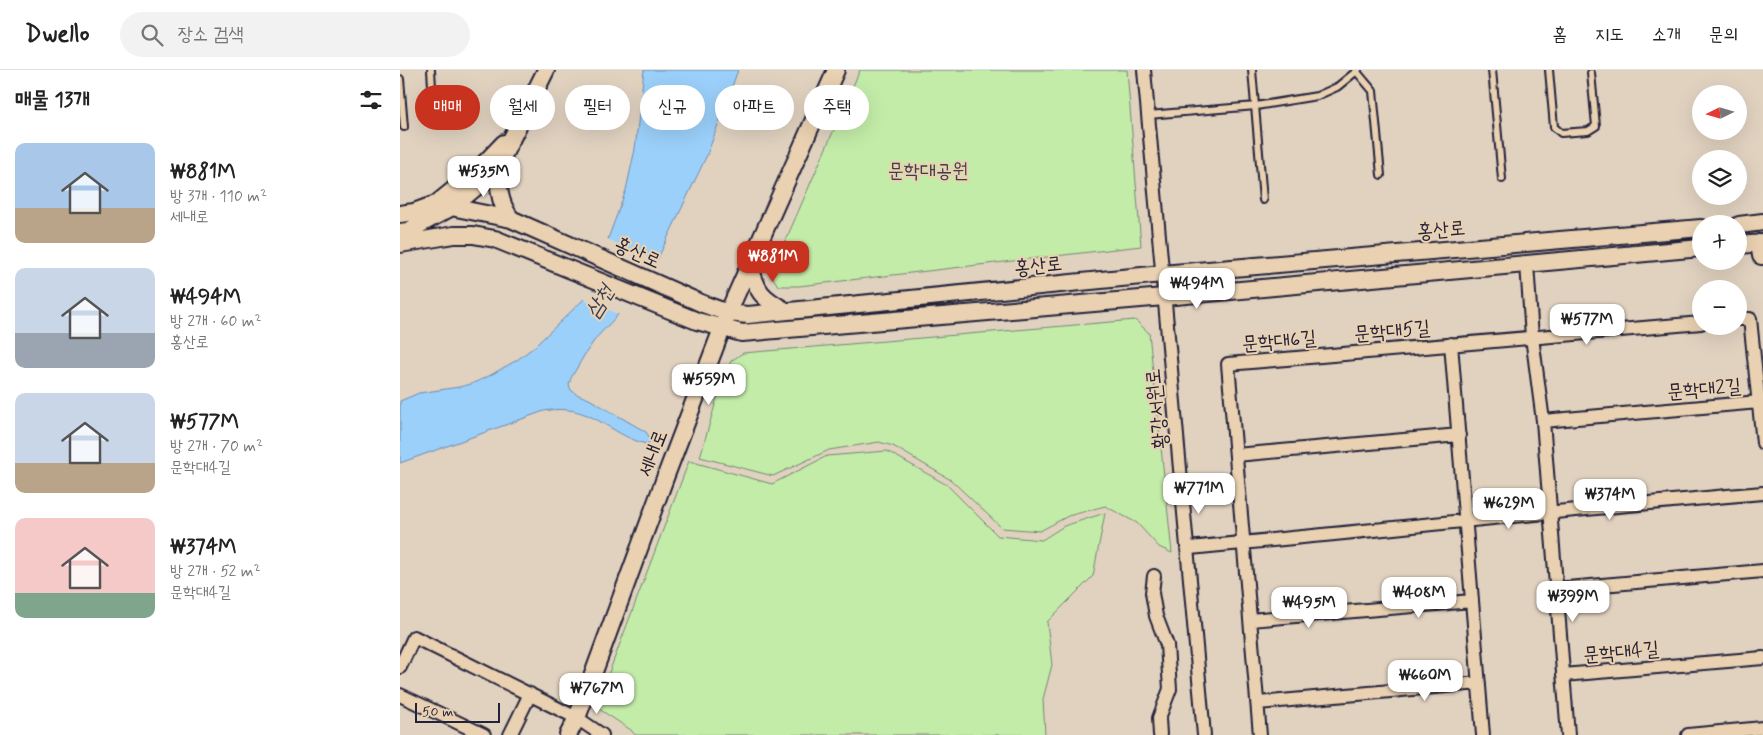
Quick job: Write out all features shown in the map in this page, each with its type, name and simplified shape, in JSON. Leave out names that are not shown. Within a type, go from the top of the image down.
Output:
[{"type":"street","points":[[400,232],[408,231],[452,207],[492,174],[502,158],[546,70]]},
{"type":"street","name":"세내로","points":[[568,735],[577,718],[728,313],[836,70]]},
{"type":"street","name":"황강서원로","points":[[1144,70],[1189,548],[1204,735]]},
{"type":"street","points":[[436,204],[477,172],[516,131]]},
{"type":"street","points":[[502,158],[499,190],[504,208],[511,219]]},
{"type":"street","name":"홍산로","points":[[400,214],[414,212],[436,204],[511,219],[703,304],[728,313],[748,315],[1162,274],[1692,229]]},
{"type":"street","points":[[1747,223],[1763,220]]},
{"type":"street","name":"홍산로","points":[[400,244],[454,235],[473,235],[495,239],[697,321],[742,333],[1692,249]]},
{"type":"street","points":[[1747,246],[1762,247]]},
{"type":"street","points":[[749,264],[755,286],[768,301],[786,311]]},
{"type":"street","name":"문학대4길","points":[[1527,264],[1532,337],[1543,421],[1568,735]]},
{"type":"street","name":"문학대2길","points":[[1747,319],[1750,319],[1763,443]]},
{"type":"street","points":[[1451,344],[1692,323]]},
{"type":"street","name":"문학대5길","points":[[1335,354],[1451,344],[1483,735]]},
{"type":"street","name":"문학대6길","points":[[1260,735],[1228,364],[1335,354]]},
{"type":"street","name":"문학대2길","points":[[1543,421],[1759,402]]},
{"type":"street","points":[[1236,455],[1459,435]]},
{"type":"street","points":[[1189,548],[1763,493]]},
{"type":"street","points":[[1556,589],[1763,571]]},
{"type":"street","points":[[1154,576],[1152,593],[1156,616],[1167,645],[1170,688],[1159,718],[1160,735]]},
{"type":"street","points":[[1250,620],[1472,600]]},
{"type":"street","points":[[400,667],[414,638],[577,718],[602,735]]},
{"type":"street","name":"문학대4길","points":[[1563,675],[1763,658]]},
{"type":"street","points":[[1258,703],[1479,684]]},
{"type":"street","points":[[510,735],[530,694]]},
{"type":"street","points":[[400,695],[484,735]]},
{"type":"street","points":[[1688,735],[1763,728]]},
{"type":"lane","points":[[431,70],[432,85]]},
{"type":"lane","points":[[1252,70],[1263,200]]},
{"type":"lane","points":[[1492,70],[1502,179]]},
{"type":"lane","points":[[1550,70],[1554,127],[1561,133],[1588,132],[1596,126],[1591,73]]},
{"type":"lane","points":[[1148,114],[1256,106],[1317,96],[1338,87],[1358,71],[1373,91],[1381,175]]},
{"type":"lane","points":[[400,79],[404,127]]},
{"type":"green space","name":"문학대공원","points":[[860,70],[1127,70],[1141,246],[799,286],[778,286],[771,274],[834,130],[869,130],[869,85],[853,85]]},
{"type":"green space","points":[[1135,320],[1149,333],[1172,553],[1159,547],[1137,523],[1105,506],[1068,516],[1040,531],[1002,528],[951,480],[893,446],[879,442],[829,450],[773,476],[700,457],[721,384],[731,361],[743,353]]},
{"type":"green space","points":[[887,451],[947,485],[998,536],[1042,540],[1064,526],[1105,513],[1093,576],[1047,622],[1052,665],[1043,699],[1045,735],[635,735],[631,730],[596,707],[689,461],[772,484],[827,456]]},
{"type":"water","name":"삼천","points":[[644,70],[738,70],[733,85],[715,85],[716,130],[707,155],[658,258],[632,300],[596,338],[571,378],[569,385],[576,394],[589,399],[646,432],[651,440],[646,444],[632,439],[587,415],[560,409],[544,411],[400,463],[400,401],[419,393],[471,384],[489,376],[517,360],[534,347],[583,300],[592,282],[626,190],[635,149],[640,105],[640,130],[705,130],[705,85],[642,85]]},
{"type":"pier","points":[[605,238],[658,262],[634,301],[620,315],[581,298],[590,281]]}]
